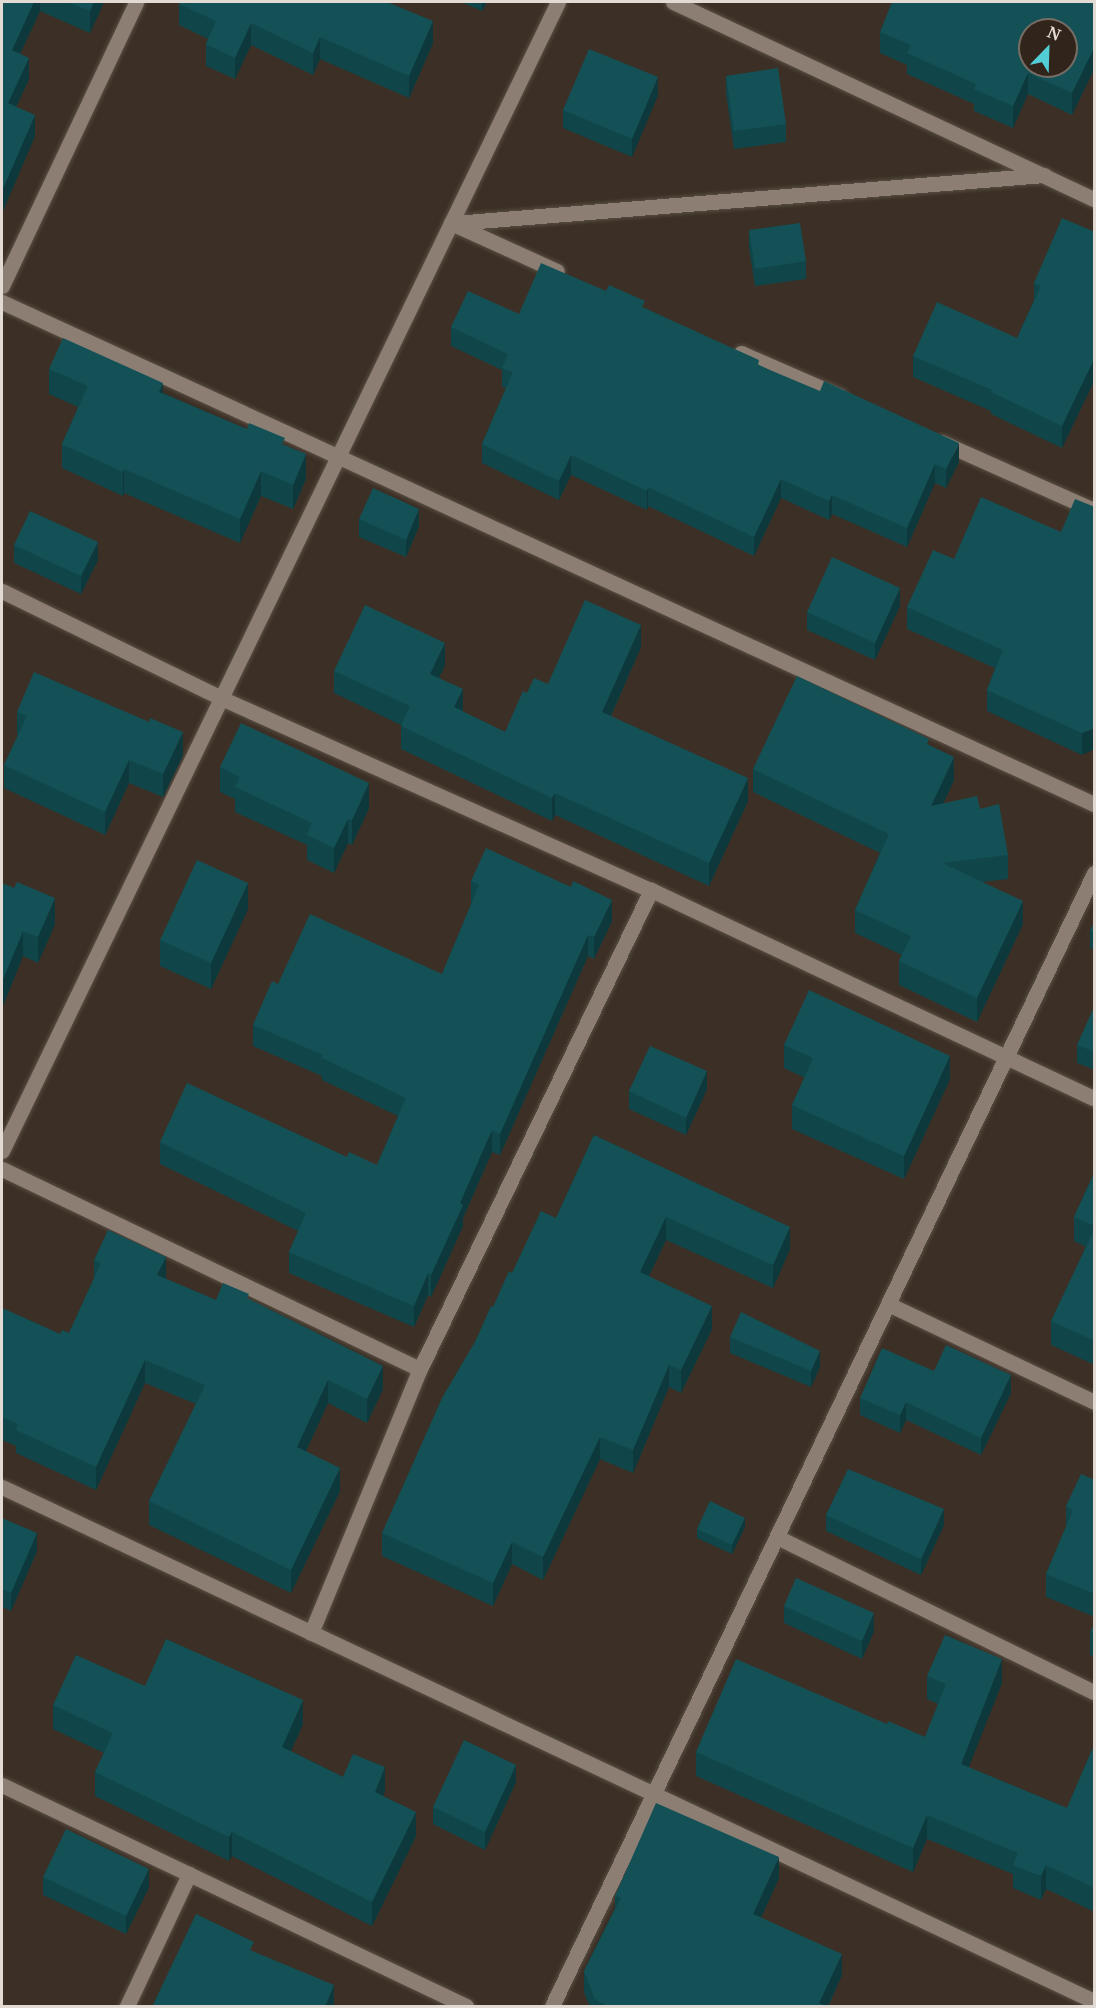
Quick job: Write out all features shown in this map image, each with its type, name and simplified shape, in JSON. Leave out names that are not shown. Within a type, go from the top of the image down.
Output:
[{"type":"street","points":[[2,286],[136,2]]},
{"type":"street","points":[[2,1151],[558,2]]},
{"type":"street","points":[[673,2],[1095,199]]},
{"type":"street","points":[[451,223],[1044,175]]},
{"type":"street","points":[[451,223],[571,277]]},
{"type":"street","points":[[2,302],[1095,804]]},
{"type":"street","points":[[723,345],[854,403]]},
{"type":"street","points":[[931,437],[1095,510]]},
{"type":"street","points":[[2,591],[221,698],[651,890],[1095,1098]]},
{"type":"street","points":[[552,2007],[1095,873]]},
{"type":"street","points":[[311,1633],[420,1369],[651,890]]},
{"type":"street","points":[[2,1169],[420,1369]]},
{"type":"street","points":[[888,1304],[1095,1402]]},
{"type":"street","points":[[2,1487],[1095,2001]]},
{"type":"street","points":[[777,1537],[1095,1692]]},
{"type":"street","points":[[2,1785],[466,2007]]},
{"type":"street","points":[[127,2007],[189,1874]]},
{"type":"building","points":[[2,2],[34,2],[12,50],[29,58],[8,103],[35,115],[2,191]]},
{"type":"building","points":[[67,2],[94,2],[90,11]]},
{"type":"building","points":[[180,2],[387,2],[433,21],[409,76],[320,37],[313,53],[251,23],[235,58],[206,44],[216,21],[179,4]]},
{"type":"building","points":[[892,2],[1095,2],[1095,46],[1072,93],[1039,78],[1078,78],[1078,18],[1018,18],[1018,78],[1026,78],[1013,106],[974,89],[976,84],[907,53],[911,45],[880,32]]},
{"type":"building","points":[[589,49],[658,77],[632,139],[563,110]]},
{"type":"building","points":[[778,68],[786,124],[734,131],[726,76]]},
{"type":"building","points":[[1062,218],[1095,232],[1095,357],[1062,426],[991,392],[992,390],[913,356],[937,302],[1017,338],[1041,286],[1034,283]]},
{"type":"building","points":[[800,223],[806,261],[755,269],[749,230]]},
{"type":"building","points":[[541,263],[606,291],[609,285],[645,301],[642,307],[759,360],[758,365],[820,391],[824,381],[959,443],[946,469],[935,464],[907,528],[832,495],[829,501],[781,479],[754,537],[648,487],[647,491],[571,455],[559,481],[482,444],[513,372],[502,368],[508,354],[451,327],[468,291],[519,314]]},
{"type":"building","points":[[63,338],[163,383],[159,392],[247,429],[249,423],[285,438],[282,444],[306,454],[293,485],[261,471],[240,519],[124,469],[123,472],[62,444],[88,386],[49,369]]},
{"type":"building","points":[[373,488],[419,509],[406,540],[359,519]]},
{"type":"building","points":[[981,497],[1061,532],[1075,499],[1095,507],[1095,728],[1082,733],[987,690],[1003,650],[907,607],[933,550],[954,559]]},
{"type":"building","points":[[30,511],[98,542],[81,576],[14,545]]},
{"type":"building","points":[[832,557],[900,588],[875,643],[807,612]]},
{"type":"building","points":[[585,600],[641,625],[602,712],[748,778],[709,863],[555,793],[552,798],[401,726],[410,706],[334,671],[365,605],[445,643],[430,674],[463,689],[454,707],[505,732],[523,691],[527,693],[534,678],[548,684]]},
{"type":"building","points":[[34,672],[149,722],[150,718],[183,732],[163,774],[129,760],[105,812],[4,765],[27,716],[17,712]]},
{"type":"building","points":[[797,676],[929,739],[927,744],[954,757],[931,806],[977,796],[980,809],[999,804],[1008,855],[942,863],[1023,901],[977,998],[899,961],[911,936],[855,910],[889,834],[753,769]]},
{"type":"building","points":[[241,723],[369,783],[352,820],[348,819],[334,848],[307,835],[312,823],[235,787],[240,777],[220,767]]},
{"type":"building","points":[[486,848],[571,887],[573,881],[612,900],[594,937],[588,935],[500,1134],[492,1130],[460,1203],[463,1205],[431,1275],[428,1273],[414,1306],[289,1252],[306,1213],[160,1142],[187,1083],[347,1157],[349,1152],[377,1165],[406,1098],[322,1058],[323,1055],[253,1025],[272,981],[278,984],[310,914],[442,974],[479,885],[471,881]]},
{"type":"building","points":[[197,860],[248,883],[211,963],[160,940]]},
{"type":"building","points":[[17,882],[55,898],[38,937],[23,931],[2,982],[2,883],[14,888]]},
{"type":"building","points":[[1095,921],[1095,934],[1090,931]]},
{"type":"building","points":[[809,990],[950,1056],[904,1156],[792,1105],[813,1058],[784,1045]]},
{"type":"building","points":[[1093,1009],[1095,1010],[1095,1052],[1077,1045]]},
{"type":"building","points":[[650,1046],[707,1071],[686,1118],[629,1091]]},
{"type":"building","points":[[594,1135],[790,1227],[773,1265],[666,1217],[640,1272],[712,1306],[681,1370],[669,1365],[633,1450],[600,1437],[543,1557],[512,1542],[493,1583],[382,1533],[442,1398],[476,1340],[509,1271],[512,1273],[541,1211],[556,1218]]},
{"type":"building","points":[[1095,1171],[1095,1226],[1074,1217]]},
{"type":"building","points":[[1095,1228],[1095,1341],[1051,1321]]},
{"type":"building","points":[[108,1230],[166,1257],[157,1275],[216,1300],[223,1283],[249,1294],[247,1298],[383,1366],[367,1399],[328,1380],[297,1447],[340,1468],[291,1570],[149,1501],[205,1385],[145,1360],[96,1467],[16,1430],[18,1424],[2,1417],[2,1308],[60,1334],[62,1330],[69,1333],[101,1263],[94,1260]]},
{"type":"building","points":[[741,1312],[820,1351],[811,1371],[730,1337]]},
{"type":"building","points":[[946,1345],[1011,1375],[981,1438],[906,1402],[900,1415],[860,1398],[882,1348],[934,1371]]},
{"type":"building","points":[[848,1469],[944,1509],[921,1559],[826,1515]]},
{"type":"building","points":[[1081,1474],[1095,1480],[1095,1594],[1046,1574],[1073,1510],[1066,1506]]},
{"type":"building","points":[[710,1501],[745,1518],[732,1545],[697,1529]]},
{"type":"building","points":[[2,1518],[37,1533],[11,1593],[2,1589]]},
{"type":"building","points":[[796,1578],[874,1613],[862,1641],[784,1606]]},
{"type":"building","points":[[1095,1623],[1095,1634],[1090,1632]]},
{"type":"building","points":[[945,1635],[1002,1659],[961,1764],[1067,1808],[1095,1743],[1095,1888],[1046,1865],[1041,1876],[1013,1865],[1018,1853],[927,1815],[913,1848],[696,1752],[736,1659],[887,1724],[888,1721],[925,1737],[946,1684],[927,1676]]},
{"type":"building","points":[[166,1639],[303,1700],[282,1747],[343,1777],[353,1754],[385,1767],[375,1792],[416,1812],[372,1902],[232,1832],[229,1837],[95,1772],[113,1733],[53,1705],[76,1655],[145,1686]]},
{"type":"building","points":[[464,1740],[516,1765],[485,1832],[433,1807]]},
{"type":"building","points":[[656,1803],[779,1857],[753,1914],[842,1954],[819,2003],[828,2007],[609,2007],[595,1999],[584,1971],[621,1898],[615,1896]]},
{"type":"building","points":[[66,1829],[149,1869],[126,1916],[43,1877]]},
{"type":"building","points":[[196,1914],[254,1942],[250,1950],[334,1985],[325,2007],[152,2007]]}]
